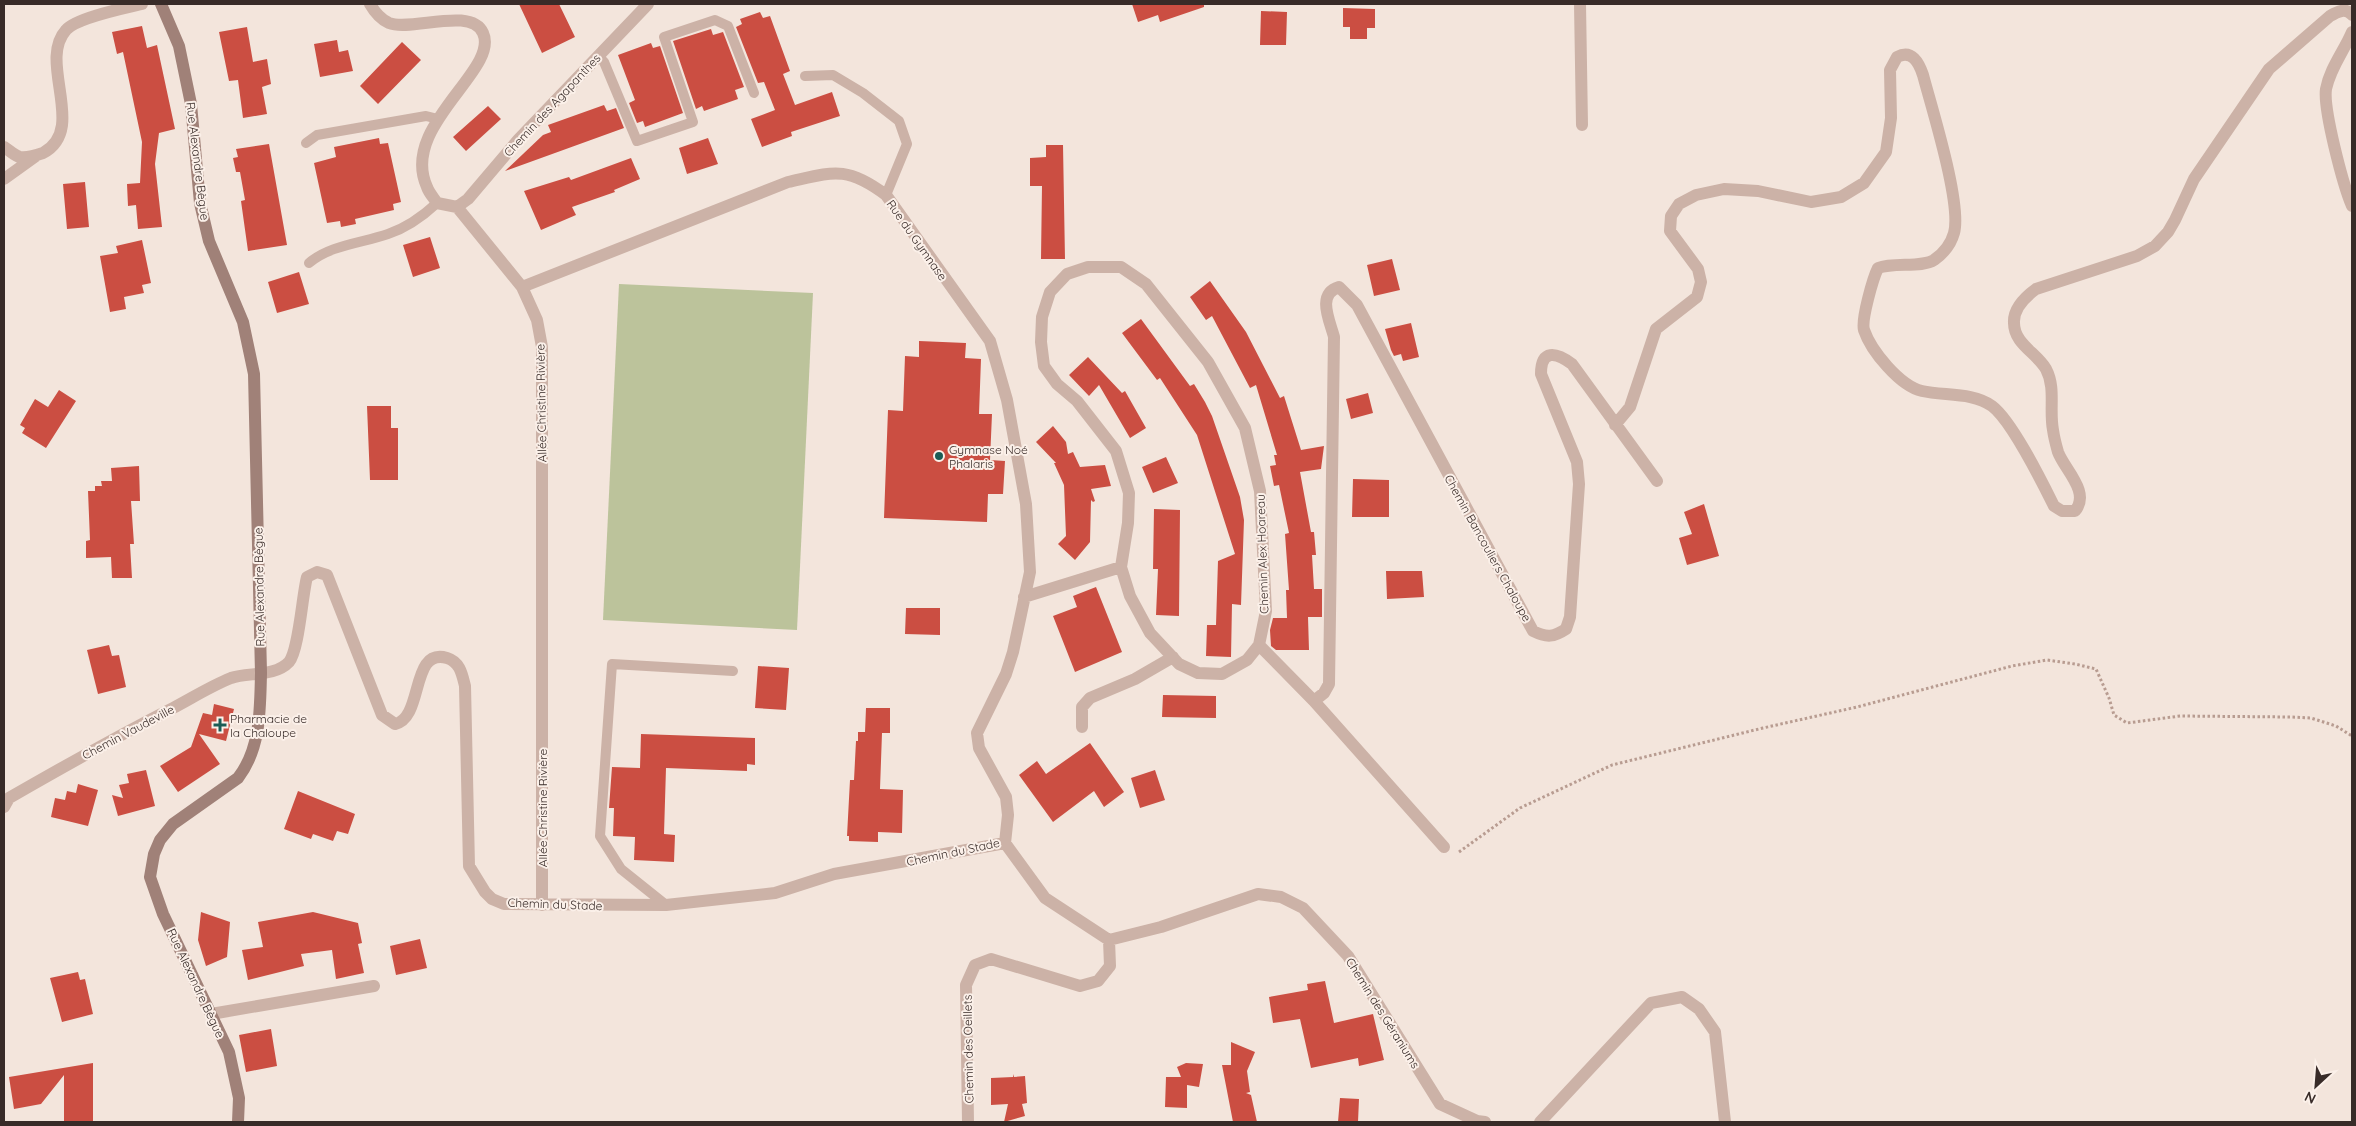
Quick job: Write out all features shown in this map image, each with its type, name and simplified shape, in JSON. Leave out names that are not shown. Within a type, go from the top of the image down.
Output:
[{"type":"main road","name":"Rue Alexandre Bègue","points":[[161,4],[179,46],[191,104],[200,203],[209,241],[243,322],[254,374],[261,673],[260,715],[252,754],[246,768],[238,778],[172,824],[160,840],[154,854],[150,877],[163,914],[228,1052],[239,1098],[238,1122]]},
{"type":"street","points":[[4,179],[38,155],[53,147],[62,131],[56,44],[67,28],[95,16],[142,4]]},
{"type":"street","points":[[370,4],[376,14],[388,23],[400,24],[459,20],[476,24],[483,34],[485,47],[481,61],[447,104],[438,119],[426,144],[422,164],[426,186],[437,203],[457,208]]},
{"type":"street","name":"Chemin des Agapanthes","points":[[457,208],[468,199],[518,140],[648,4]]},
{"type":"street","points":[[1580,4],[1582,125]]},
{"type":"street","points":[[1657,482],[1615,425],[1630,406],[1656,329],[1697,297],[1701,282],[1698,269],[1670,231],[1671,216],[1680,204],[1696,195],[1724,189],[1758,191],[1811,202],[1841,197],[1864,183],[1886,152],[1891,118],[1890,70],[1897,58],[1907,54],[1919,63],[1924,75],[1955,205],[1954,231],[1949,246],[1933,261],[1910,265],[1889,264],[1878,268],[1872,278],[1863,328],[1874,349],[1903,382],[1921,391],[1968,398],[1992,406],[2008,422],[2054,506],[2062,511],[2075,511],[2080,498],[2076,484],[2059,455],[2052,428],[2052,387],[2046,368],[2018,338],[2014,323],[2018,307],[2026,296],[2036,289],[2137,256],[2155,246],[2168,232],[2175,220],[2194,179],[2269,69],[2330,16],[2341,10],[2347,11],[2352,16]]},
{"type":"street","points":[[2352,32],[2332,70],[2326,90],[2326,103],[2352,206]]},
{"type":"street","points":[[4,147],[20,157],[38,155]]},
{"type":"street","name":"Rue du Gymnase","points":[[522,287],[788,182],[824,174],[845,173],[866,180],[886,195],[990,341],[1007,400],[1026,504],[1030,572],[1024,596]]},
{"type":"street","name":"Allée Christine Rivière","points":[[457,208],[522,287],[537,320],[542,347],[542,905]]},
{"type":"street","name":"Chemin Alex Hoareau","points":[[1088,267],[1121,268],[1146,284],[1208,362],[1245,428],[1260,491],[1266,611],[1259,646],[1247,660],[1222,674],[1198,673],[1179,664],[1150,633],[1130,596],[1122,567],[1128,523],[1129,493],[1116,451],[1078,400],[1057,384],[1044,366],[1041,342],[1042,317],[1050,292],[1067,274],[1088,267]]},
{"type":"street","name":"Chemin Bancouliers Chaloupe","points":[[1314,701],[1324,693],[1329,684],[1334,337],[1325,306],[1328,295],[1333,289],[1339,287],[1357,305],[1518,605],[1533,631],[1544,636],[1555,636],[1566,629],[1570,616],[1579,484],[1577,462],[1541,374],[1541,364],[1545,358],[1550,355],[1559,354],[1572,364],[1615,425]]},
{"type":"street","points":[[1024,596],[1122,567]]},
{"type":"street","name":"Chemin du Stade","points":[[261,673],[284,666],[291,660],[295,649],[307,577],[317,572],[327,575],[382,715],[389,722],[395,724],[405,719],[410,711],[423,670],[428,662],[436,657],[446,658],[456,662],[462,673],[465,686],[469,866],[484,892],[492,899],[504,904],[666,905],[774,893],[834,874],[1005,843],[1008,815],[1006,797],[979,748],[977,732],[1006,674],[1013,652],[1024,596]]},
{"type":"street","points":[[1259,646],[1314,701],[1444,847]]},
{"type":"street","points":[[1082,728],[1082,707],[1090,698],[1136,679],[1173,657]]},
{"type":"street","name":"Chemin Vaudeville","points":[[4,807],[9,798],[114,738],[232,678],[261,673]]},
{"type":"street","points":[[1005,843],[1045,898],[1109,940]]},
{"type":"street","name":"Chemin des Géraniums","points":[[1109,940],[1161,927],[1258,894],[1281,898],[1303,908],[1348,956],[1440,1104],[1477,1121],[1485,1122]]},
{"type":"street","name":"Chemin des Oeillets","points":[[968,1122],[966,985],[975,965],[991,960],[1080,986],[1098,981],[1110,966],[1109,940]]},
{"type":"street","points":[[211,1014],[374,986]]},
{"type":"street","points":[[1540,1122],[1651,1003],[1682,997],[1699,1009],[1715,1032],[1724,1122]]},
{"type":"lane","points":[[598,56],[604,62],[637,141],[693,122],[664,37],[715,20],[728,26],[754,93]]},
{"type":"lane","points":[[805,76],[833,75],[863,93],[899,121],[907,144],[886,195]]},
{"type":"lane","points":[[306,143],[317,135],[426,116],[438,119]]},
{"type":"lane","points":[[308,263],[320,254],[390,233],[424,216],[437,203]]},
{"type":"lane","points":[[666,905],[621,869],[608,852],[600,836],[612,664],[733,671]]},
{"type":"path","points":[[1444,847],[1452,855],[1461,851],[1520,808],[1612,765],[1857,707],[2012,666],[2047,660],[2096,669],[2110,698],[2114,715],[2127,723],[2180,716],[2298,717],[2311,718],[2336,726],[2352,736]]},
{"type":"green space","points":[[619,284],[813,293],[797,630],[603,620]]},
{"type":"building","points":[[519,4],[559,4],[575,37],[542,53]]},
{"type":"building","points":[[1132,4],[1204,4],[1204,7],[1160,22],[1158,15],[1138,22]]},
{"type":"building","points":[[1343,8],[1375,9],[1375,28],[1367,28],[1367,39],[1350,39],[1350,27],[1343,27]]},
{"type":"building","points":[[1261,11],[1287,12],[1286,45],[1260,45]]},
{"type":"building","points":[[760,12],[763,18],[770,16],[790,71],[783,74],[795,105],[832,92],[840,116],[791,132],[792,136],[762,147],[751,119],[775,110],[764,82],[758,83],[736,27],[742,24],[740,19]]},
{"type":"building","points":[[142,26],[147,48],[157,45],[175,129],[159,133],[155,164],[162,227],[138,229],[136,205],[128,206],[127,184],[140,183],[142,142],[123,52],[117,54],[112,32]]},
{"type":"building","points":[[247,27],[253,62],[267,59],[271,84],[262,87],[267,114],[243,118],[238,80],[229,81],[219,32]]},
{"type":"building","points":[[711,29],[713,35],[723,32],[744,87],[735,90],[738,99],[704,111],[702,106],[696,109],[673,41]]},
{"type":"building","points":[[337,40],[339,52],[348,50],[353,71],[320,77],[314,44]]},
{"type":"building","points":[[402,42],[421,60],[378,104],[360,86]]},
{"type":"building","points":[[651,43],[653,48],[660,46],[683,113],[645,127],[643,121],[637,123],[629,103],[635,100],[618,55]]},
{"type":"building","points":[[604,105],[607,111],[616,108],[624,128],[505,171],[543,135],[551,132],[548,125]]},
{"type":"building","points":[[488,106],[501,119],[466,151],[453,137]]},
{"type":"building","points":[[379,138],[380,144],[388,143],[401,202],[393,204],[394,210],[355,219],[356,224],[341,227],[340,221],[327,223],[314,163],[336,157],[334,147]]},
{"type":"building","points":[[708,138],[718,164],[687,174],[679,148]]},
{"type":"building","points":[[269,144],[287,245],[248,251],[241,201],[245,200],[240,172],[236,172],[233,158],[238,157],[236,149]]},
{"type":"building","points":[[1046,145],[1063,145],[1065,259],[1041,259],[1042,186],[1030,186],[1030,158],[1046,157]]},
{"type":"building","points":[[631,158],[640,179],[614,190],[615,192],[572,207],[576,215],[541,230],[524,191],[569,177],[571,180]]},
{"type":"building","points":[[85,182],[89,227],[67,229],[63,184]]},
{"type":"building","points":[[430,237],[440,268],[413,277],[403,245]]},
{"type":"building","points":[[142,240],[151,283],[142,285],[144,293],[124,297],[126,309],[110,312],[100,256],[118,253],[116,246]]},
{"type":"building","points":[[1392,259],[1400,290],[1374,296],[1367,265]]},
{"type":"building","points":[[299,272],[309,304],[277,313],[268,282]]},
{"type":"building","points":[[1210,281],[1246,332],[1280,398],[1284,396],[1301,450],[1324,446],[1321,469],[1300,472],[1311,532],[1314,532],[1316,555],[1312,555],[1314,589],[1322,589],[1322,617],[1308,617],[1309,650],[1276,650],[1271,646],[1270,630],[1273,618],[1287,618],[1286,590],[1289,590],[1285,534],[1289,533],[1279,485],[1274,486],[1270,466],[1276,465],[1274,455],[1277,455],[1256,385],[1250,388],[1212,316],[1206,320],[1190,297]]},
{"type":"building","points":[[1141,319],[1190,386],[1194,384],[1205,402],[1212,416],[1240,497],[1244,520],[1241,605],[1232,604],[1231,657],[1206,656],[1207,625],[1216,625],[1218,561],[1235,554],[1197,435],[1160,378],[1157,380],[1122,333]]},
{"type":"building","points":[[1411,323],[1419,357],[1403,361],[1401,354],[1394,356],[1385,329]]},
{"type":"building","points":[[919,341],[966,343],[965,358],[981,359],[979,414],[992,414],[990,460],[1005,461],[1003,494],[988,494],[987,522],[884,518],[888,410],[903,411],[905,356],[919,357]]},
{"type":"building","points":[[1088,357],[1122,393],[1125,391],[1146,428],[1130,438],[1099,385],[1089,396],[1069,375]]},
{"type":"building","points":[[59,390],[76,401],[46,448],[22,433],[25,428],[20,425],[35,399],[48,407]]},
{"type":"building","points":[[1368,393],[1373,413],[1351,419],[1346,399]]},
{"type":"building","points":[[367,406],[391,406],[391,428],[398,428],[398,480],[370,480]]},
{"type":"building","points":[[1053,426],[1066,442],[1068,454],[1073,452],[1080,467],[1105,465],[1111,486],[1091,489],[1095,501],[1091,500],[1090,542],[1075,560],[1058,544],[1066,536],[1064,485],[1054,463],[1056,463],[1036,442]]},
{"type":"building","points":[[1166,457],[1178,483],[1153,493],[1142,467]]},
{"type":"building","points":[[139,466],[140,501],[131,501],[134,544],[130,544],[132,578],[112,578],[111,557],[86,558],[86,541],[90,540],[88,491],[95,491],[95,486],[102,486],[101,481],[112,481],[111,468]]},
{"type":"building","points":[[1353,479],[1389,480],[1389,517],[1352,517]]},
{"type":"building","points":[[1704,504],[1719,556],[1687,565],[1679,538],[1692,534],[1684,512]]},
{"type":"building","points":[[1154,509],[1180,510],[1179,616],[1156,615],[1158,569],[1153,569]]},
{"type":"building","points":[[1386,571],[1422,571],[1424,597],[1387,599]]},
{"type":"building","points":[[1096,587],[1122,652],[1075,672],[1053,616],[1077,607],[1073,596]]},
{"type":"building","points":[[906,608],[940,608],[940,635],[905,634]]},
{"type":"building","points":[[109,645],[112,656],[119,655],[126,687],[98,694],[87,650]]},
{"type":"building","points":[[758,666],[789,668],[786,710],[755,708]]},
{"type":"building","points":[[1163,695],[1216,696],[1216,718],[1162,717]]},
{"type":"building","points":[[214,704],[234,709],[226,741],[199,734],[220,764],[178,792],[160,766],[191,747],[203,713],[212,715]]},
{"type":"building","points":[[866,708],[890,708],[890,733],[882,733],[880,789],[903,790],[902,833],[878,832],[878,842],[849,841],[849,836],[847,836],[850,780],[854,780],[858,732],[865,732]]},
{"type":"building","points":[[641,734],[755,738],[755,765],[747,764],[747,771],[666,768],[664,834],[675,835],[674,862],[634,860],[635,837],[613,836],[614,808],[609,808],[612,767],[640,768]]},
{"type":"building","points":[[1090,743],[1124,792],[1104,807],[1094,791],[1053,822],[1019,775],[1037,761],[1046,774]]},
{"type":"building","points":[[146,770],[155,806],[118,816],[112,795],[123,798],[119,785],[129,783],[127,774]]},
{"type":"building","points":[[1155,770],[1165,800],[1140,808],[1131,778]]},
{"type":"building","points":[[78,784],[98,790],[88,826],[51,817],[55,798],[65,800],[67,791],[76,793]]},
{"type":"building","points":[[298,791],[355,814],[348,834],[337,831],[333,841],[313,834],[311,839],[284,829]]},
{"type":"building","points":[[201,912],[230,922],[227,957],[206,966],[198,940]]},
{"type":"building","points":[[313,912],[358,923],[362,943],[358,944],[364,973],[336,979],[332,950],[301,954],[304,966],[248,980],[242,950],[263,947],[258,922]]},
{"type":"building","points":[[420,939],[427,968],[396,975],[390,946]]},
{"type":"building","points":[[78,972],[80,980],[85,979],[93,1014],[62,1022],[50,978]]},
{"type":"building","points":[[1325,981],[1334,1023],[1373,1014],[1384,1060],[1359,1066],[1358,1058],[1311,1068],[1300,1019],[1273,1023],[1269,997],[1308,990],[1307,984]]},
{"type":"building","points":[[271,1029],[277,1066],[246,1072],[239,1035]]},
{"type":"building","points":[[1231,1042],[1255,1052],[1247,1071],[1250,1092],[1246,1093],[1251,1095],[1257,1122],[1233,1122],[1222,1065],[1231,1065]]},
{"type":"building","points":[[93,1063],[93,1122],[64,1122],[64,1075],[41,1104],[14,1109],[9,1077]]},
{"type":"building","points":[[1186,1063],[1203,1064],[1199,1087],[1187,1085],[1187,1108],[1165,1107],[1166,1077],[1181,1077],[1177,1067]]},
{"type":"building","points":[[1014,1074],[1014,1077],[1025,1076],[1027,1103],[1022,1104],[1025,1116],[1004,1122],[1008,1104],[991,1105],[991,1078],[1013,1077]]},
{"type":"building","points":[[1340,1098],[1359,1099],[1358,1122],[1338,1122]]},
{"type":"place","name":"Gymnase Noé Phalaris","points":[[939,456]]},
{"type":"place","name":"Pharmacie de la Chaloupe","points":[[220,725]]}]
